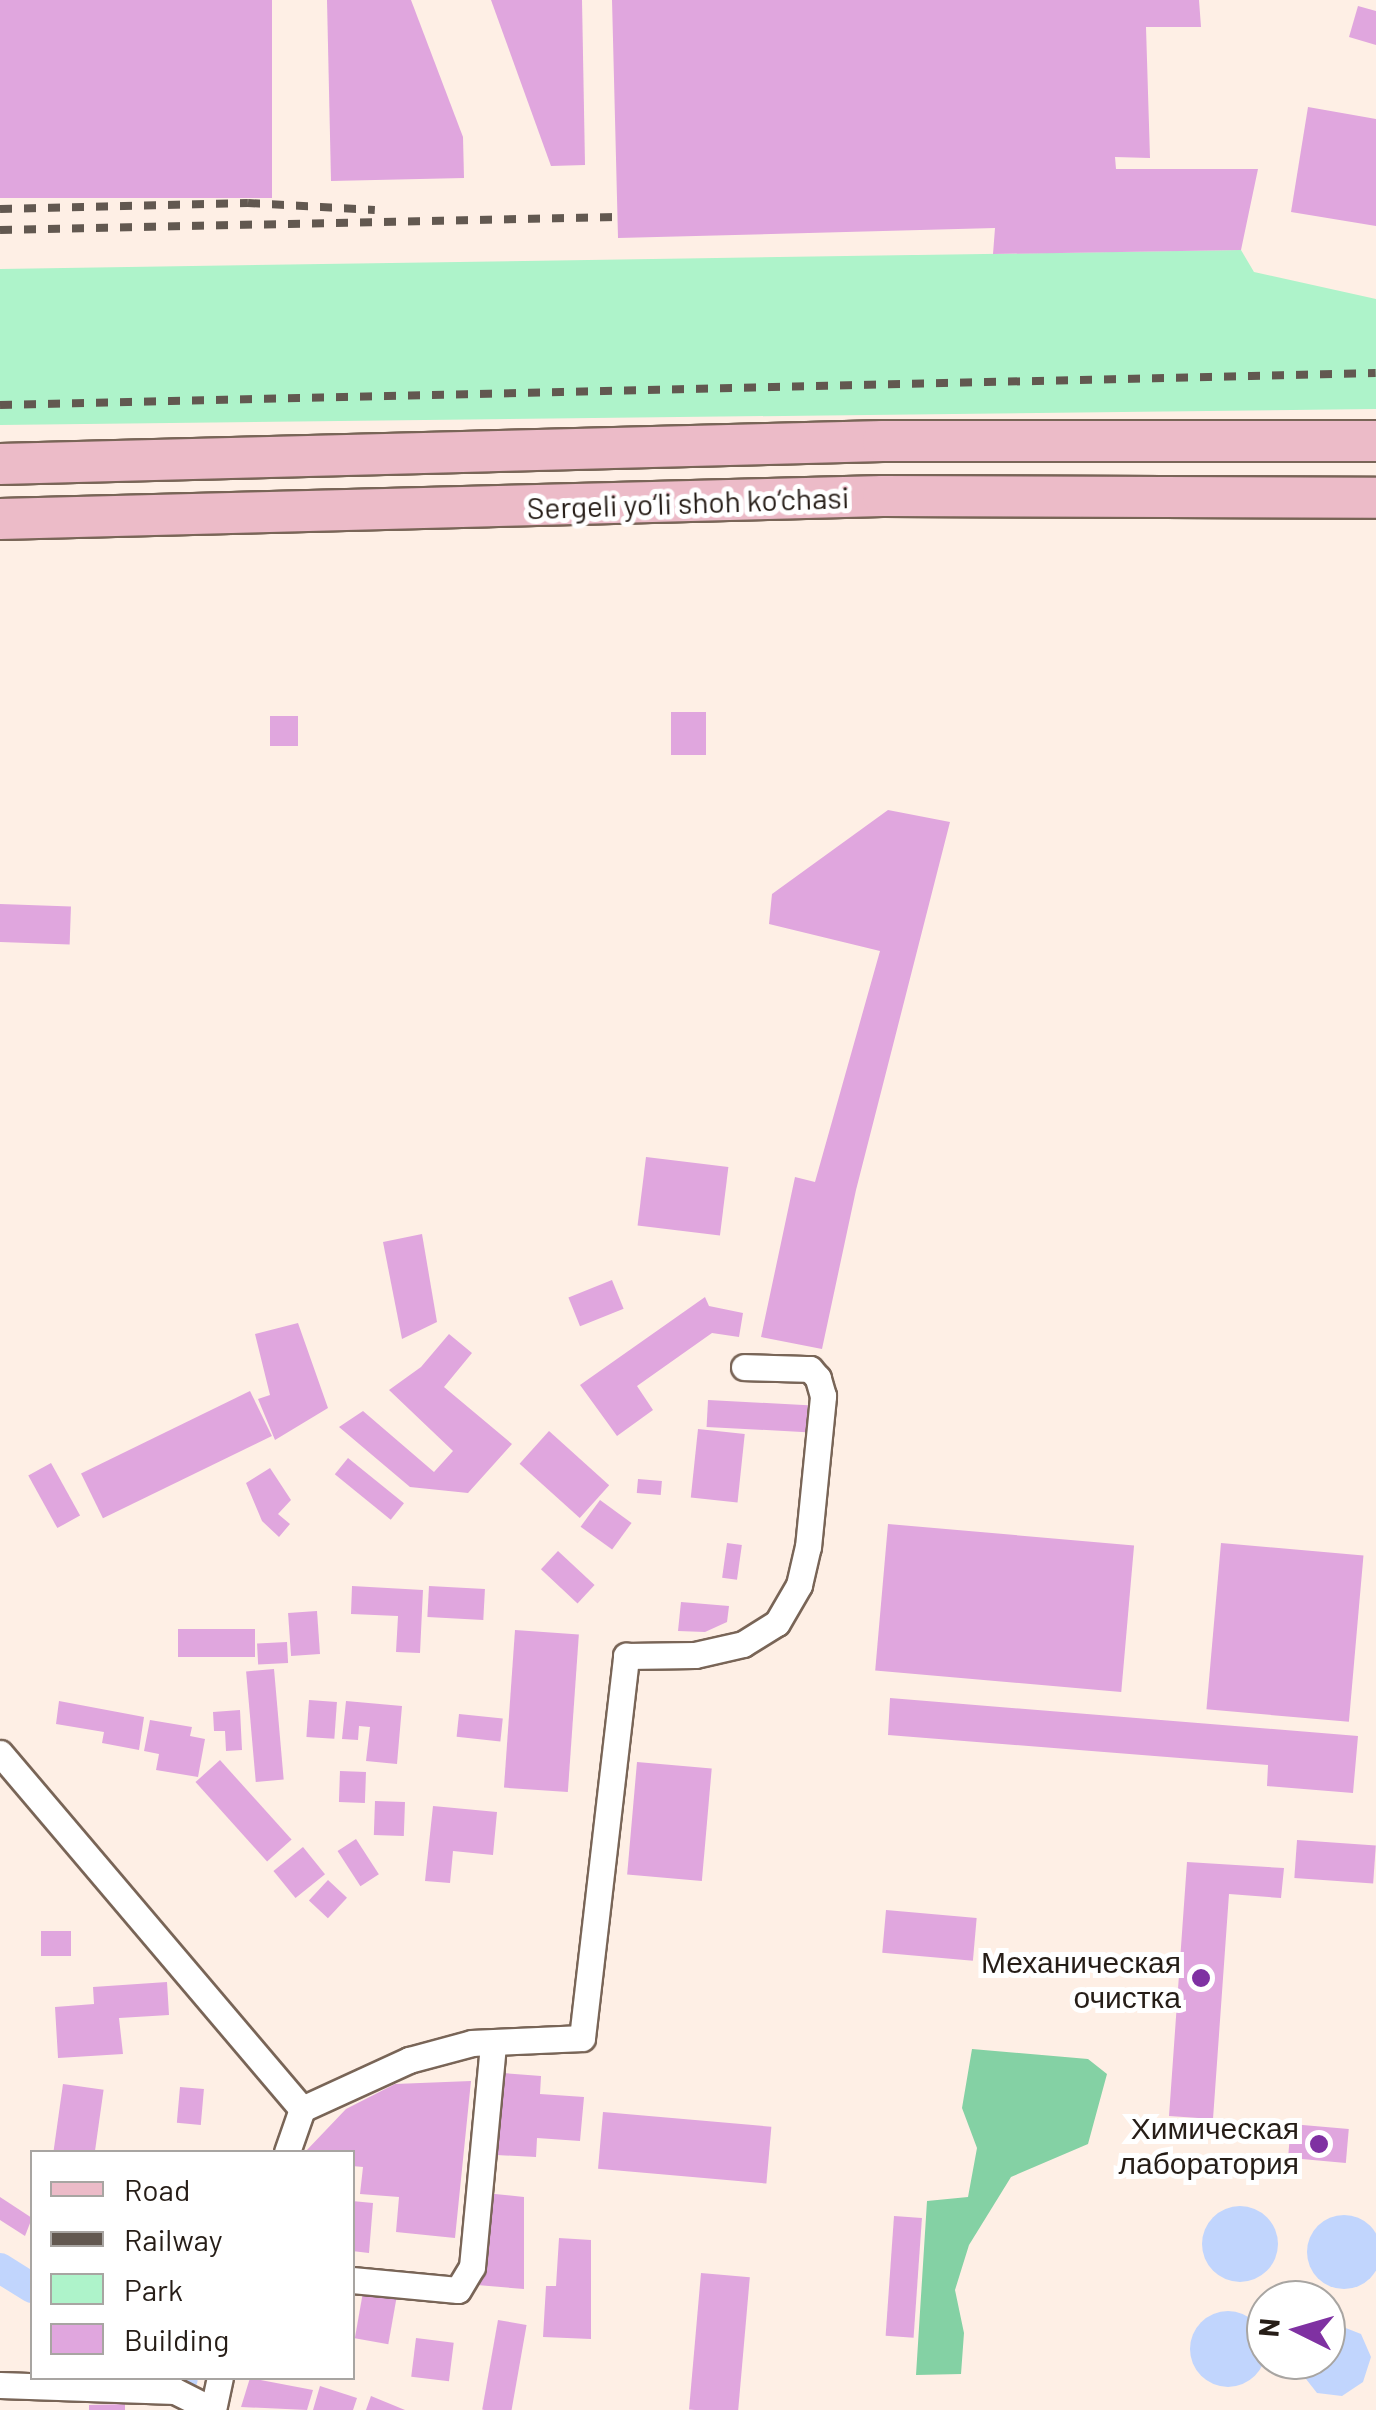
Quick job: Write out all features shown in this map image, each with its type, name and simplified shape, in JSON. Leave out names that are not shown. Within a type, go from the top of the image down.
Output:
[{"type":"main road","name":"Sergeli yo‘li shoh ko‘chasi","points":[[0,464],[883,441],[1376,442]]},
{"type":"main road","name":"Sergeli yo‘li shoh ko‘chasi","points":[[0,518],[883,496],[1376,498]]},
{"type":"street","points":[[288,2150],[302,2109],[409,2060],[472,2043],[582,2038],[627,1653],[696,1654],[743,1644],[777,1622],[799,1585],[823,1396],[810,1369],[744,1367]]},
{"type":"street","points":[[0,1754],[302,2109]]},
{"type":"street","points":[[355,2280],[458,2290],[465,2279],[472,2267],[493,2044]]},
{"type":"street","points":[[0,2385],[175,2391],[213,2410],[220,2380]]},
{"type":"green space","points":[[1241,250],[1254,272],[1376,299],[1376,409],[0,425],[0,269]]},
{"type":"green space","points":[[972,2049],[1088,2059],[1107,2074],[1088,2144],[1011,2177],[969,2245],[955,2290],[964,2333],[961,2374],[916,2375],[927,2201],[968,2197],[977,2148],[962,2108]]},
{"type":"water","points":[[1226,2209],[1254,2209],[1267,2217],[1275,2230],[1275,2258],[1267,2271],[1254,2279],[1226,2279],[1213,2271],[1205,2258],[1205,2230],[1213,2217]]},
{"type":"water","points":[[1330,2218],[1358,2218],[1377,2236],[1377,2268],[1358,2286],[1346,2289],[1346,2280],[1321,2280],[1310,2266],[1310,2238]]},
{"type":"water","points":[[1214,2314],[1246,2316],[1248,2380],[1228,2387],[1214,2384],[1201,2376],[1193,2363],[1193,2335],[1201,2322]]},
{"type":"water","points":[[1346,2328],[1361,2334],[1371,2357],[1363,2382],[1342,2396],[1317,2393],[1307,2380],[1346,2380]]},
{"type":"building","points":[[0,0],[272,0],[272,198],[0,198]]},
{"type":"building","points":[[327,0],[411,0],[463,137],[464,178],[331,181]]},
{"type":"building","points":[[491,0],[582,0],[585,165],[551,166]]},
{"type":"building","points":[[612,0],[1199,0],[1201,27],[1146,27],[1150,158],[1115,157],[1116,169],[1258,169],[1241,250],[993,254],[995,228],[618,238]]},
{"type":"building","points":[[1358,6],[1376,11],[1376,45],[1349,37]]},
{"type":"building","points":[[1308,107],[1376,119],[1376,226],[1291,212]]},
{"type":"building","points":[[671,712],[706,712],[706,755],[671,755]]},
{"type":"building","points":[[270,716],[298,716],[298,746],[270,746]]},
{"type":"building","points":[[888,810],[950,822],[856,1190],[822,1349],[761,1337],[795,1177],[815,1182],[880,951],[769,924],[772,894]]},
{"type":"building","points":[[0,904],[71,906],[70,944],[0,942]]},
{"type":"building","points":[[646,1157],[728,1167],[720,1236],[638,1225]]},
{"type":"building","points":[[422,1234],[437,1322],[402,1339],[383,1242]]},
{"type":"building","points":[[612,1280],[624,1309],[580,1326],[568,1298]]},
{"type":"building","points":[[705,1297],[709,1306],[743,1313],[739,1337],[712,1333],[637,1386],[653,1410],[617,1436],[580,1385]]},
{"type":"building","points":[[298,1323],[328,1408],[275,1440],[258,1399],[270,1395],[255,1334]]},
{"type":"building","points":[[449,1334],[472,1353],[444,1387],[512,1444],[468,1493],[410,1487],[339,1427],[363,1411],[434,1472],[453,1451],[389,1390],[421,1367]]},
{"type":"building","points":[[250,1391],[272,1436],[103,1518],[81,1473]]},
{"type":"building","points":[[708,1400],[808,1405],[806,1432],[707,1427]]},
{"type":"building","points":[[698,1429],[745,1434],[738,1503],[691,1498]]},
{"type":"building","points":[[549,1431],[609,1485],[580,1518],[520,1464]]},
{"type":"building","points":[[348,1458],[404,1503],[391,1520],[335,1474]]},
{"type":"building","points":[[51,1463],[80,1515],[57,1528],[28,1476]]},
{"type":"building","points":[[270,1468],[291,1500],[278,1514],[290,1524],[279,1537],[262,1521],[246,1483]]},
{"type":"building","points":[[638,1479],[662,1481],[661,1495],[637,1493]]},
{"type":"building","points":[[600,1500],[632,1523],[612,1550],[581,1527]]},
{"type":"building","points":[[888,1524],[1134,1546],[1121,1692],[875,1670]]},
{"type":"building","points":[[727,1543],[742,1545],[737,1580],[722,1578]]},
{"type":"building","points":[[1221,1543],[1363,1555],[1349,1722],[1206,1709]]},
{"type":"building","points":[[558,1551],[595,1585],[578,1603],[541,1569]]},
{"type":"building","points":[[352,1586],[423,1590],[420,1653],[396,1652],[398,1616],[351,1614]]},
{"type":"building","points":[[429,1586],[485,1589],[483,1620],[427,1617]]},
{"type":"building","points":[[681,1602],[729,1606],[727,1622],[705,1632],[678,1631]]},
{"type":"building","points":[[317,1611],[320,1654],[291,1656],[288,1613]]},
{"type":"building","points":[[178,1629],[255,1629],[255,1657],[178,1657]]},
{"type":"building","points":[[515,1630],[579,1634],[568,1792],[504,1788]]},
{"type":"building","points":[[287,1642],[288,1663],[258,1665],[257,1644]]},
{"type":"building","points":[[274,1669],[284,1780],[256,1782],[246,1671]]},
{"type":"building","points":[[890,1698],[1358,1736],[1353,1793],[1267,1786],[1268,1765],[888,1735]]},
{"type":"building","points":[[309,1700],[337,1702],[334,1739],[306,1737]]},
{"type":"building","points":[[59,1701],[144,1717],[139,1750],[102,1743],[104,1732],[56,1724]]},
{"type":"building","points":[[346,1701],[402,1706],[397,1764],[366,1761],[370,1727],[359,1726],[358,1740],[342,1739]]},
{"type":"building","points":[[240,1710],[242,1750],[226,1751],[225,1731],[214,1731],[213,1712]]},
{"type":"building","points":[[459,1714],[503,1719],[500,1741],[457,1737]]},
{"type":"building","points":[[150,1720],[192,1727],[190,1736],[205,1739],[198,1777],[156,1770],[159,1754],[144,1751]]},
{"type":"building","points":[[220,1760],[292,1840],[267,1862],[195,1782]]},
{"type":"building","points":[[637,1762],[712,1769],[702,1881],[627,1875]]},
{"type":"building","points":[[340,1771],[366,1772],[365,1803],[339,1802]]},
{"type":"building","points":[[375,1801],[405,1802],[404,1836],[374,1835]]},
{"type":"building","points":[[433,1806],[497,1812],[493,1855],[453,1851],[450,1883],[425,1881]]},
{"type":"building","points":[[356,1839],[379,1874],[360,1886],[338,1851]]},
{"type":"building","points":[[1297,1840],[1376,1846],[1373,1883],[1294,1878]]},
{"type":"building","points":[[303,1847],[325,1874],[295,1898],[273,1871]]},
{"type":"building","name":"Механическая очистка","points":[[1187,1862],[1284,1868],[1281,1898],[1229,1894],[1213,2119],[1169,2116]]},
{"type":"building","points":[[328,1880],[347,1898],[328,1918],[309,1900]]},
{"type":"building","points":[[886,1910],[977,1918],[973,1961],[882,1953]]},
{"type":"building","points":[[41,1931],[71,1931],[71,1956],[41,1956]]},
{"type":"building","points":[[167,1982],[169,2015],[119,2018],[123,2054],[58,2058],[55,2007],[94,2004],[93,1987]]},
{"type":"building","points":[[502,2073],[541,2076],[540,2094],[584,2097],[580,2141],[537,2138],[536,2157],[496,2155]]},
{"type":"building","points":[[471,2081],[455,2238],[396,2232],[399,2197],[360,2194],[363,2167],[355,2166],[355,2150],[307,2150],[346,2109],[395,2084]]},
{"type":"building","points":[[63,2084],[104,2090],[95,2150],[54,2150]]},
{"type":"building","points":[[180,2087],[204,2089],[201,2125],[177,2123]]},
{"type":"building","points":[[603,2112],[771,2127],[766,2184],[598,2169]]},
{"type":"building","name":"Химическая лаборатория","points":[[1291,2124],[1349,2129],[1346,2163],[1288,2158]]},
{"type":"building","points":[[485,2193],[524,2197],[524,2289],[477,2285]]},
{"type":"building","points":[[0,2197],[30,2217],[25,2236],[0,2220]]},
{"type":"building","points":[[355,2201],[373,2203],[369,2253],[355,2251]]},
{"type":"building","points":[[894,2216],[922,2218],[914,2338],[886,2336]]},
{"type":"building","points":[[559,2238],[591,2240],[591,2339],[543,2337],[546,2286],[556,2286]]},
{"type":"building","points":[[701,2273],[750,2277],[738,2410],[689,2409]]},
{"type":"building","points":[[363,2292],[396,2298],[388,2344],[355,2338]]},
{"type":"building","points":[[498,2320],[527,2325],[512,2410],[482,2410]]},
{"type":"building","points":[[416,2338],[454,2343],[449,2381],[411,2377]]},
{"type":"building","points":[[249,2380],[313,2390],[307,2410],[241,2407]]},
{"type":"building","points":[[320,2386],[357,2398],[353,2410],[313,2410]]},
{"type":"building","points":[[371,2396],[405,2410],[366,2410]]},
{"type":"building","points":[[125,2404],[125,2410],[89,2410],[89,2405]]},
{"type":"waterway","points":[[0,2268],[30,2287]]},
{"type":"railway","points":[[0,209],[248,203],[375,210]]},
{"type":"railway","points":[[0,230],[617,217]]},
{"type":"railway","points":[[0,405],[1376,373]]},
{"type":"place","name":"Механическая очистка","points":[[1201,1978]]},
{"type":"place","name":"Химическая лаборатория","points":[[1319,2144]]}]
